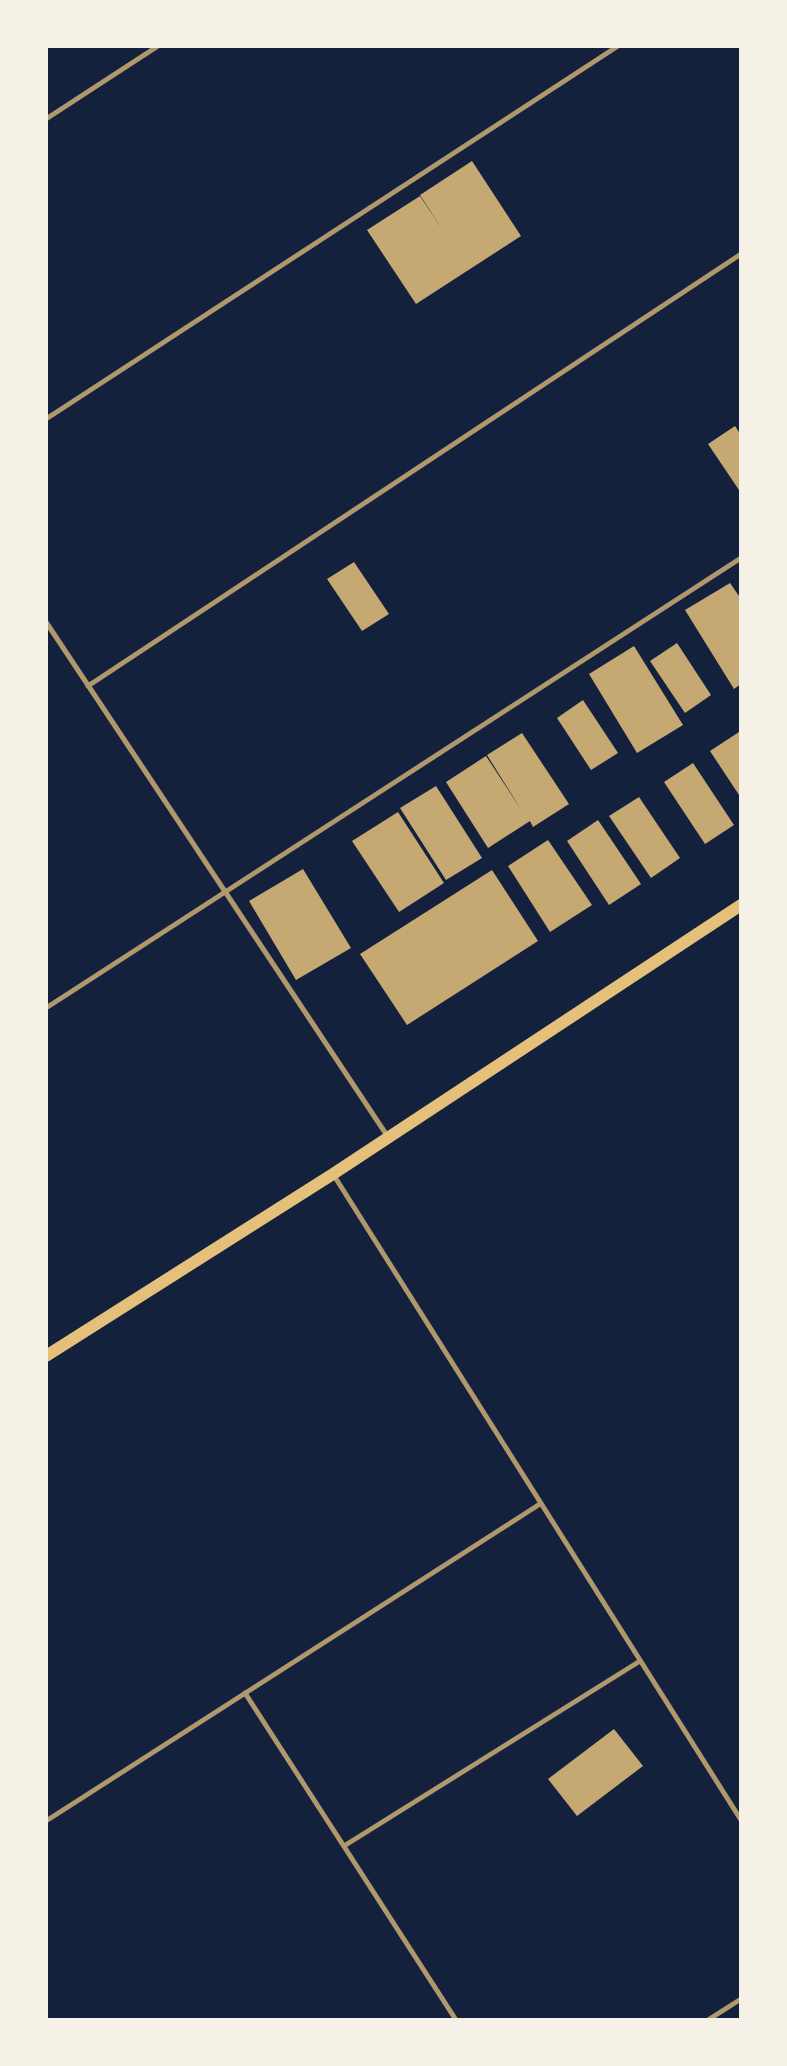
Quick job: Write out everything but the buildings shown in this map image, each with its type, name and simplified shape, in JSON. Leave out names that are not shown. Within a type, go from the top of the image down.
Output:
[{"type":"main road","points":[[46,1356],[333,1174],[741,905]]},
{"type":"street","points":[[46,119],[158,46]]},
{"type":"street","points":[[46,419],[618,46]]},
{"type":"street","points":[[88,686],[741,254]]},
{"type":"street","points":[[46,1008],[741,558]]},
{"type":"street","points":[[46,622],[388,1137]]},
{"type":"street","points":[[333,1174],[741,1820]]},
{"type":"street","points":[[46,1821],[540,1504]]},
{"type":"street","points":[[344,1846],[640,1661]]},
{"type":"street","points":[[245,1693],[456,2020]]},
{"type":"street","points":[[708,2020],[741,1999]]}]
